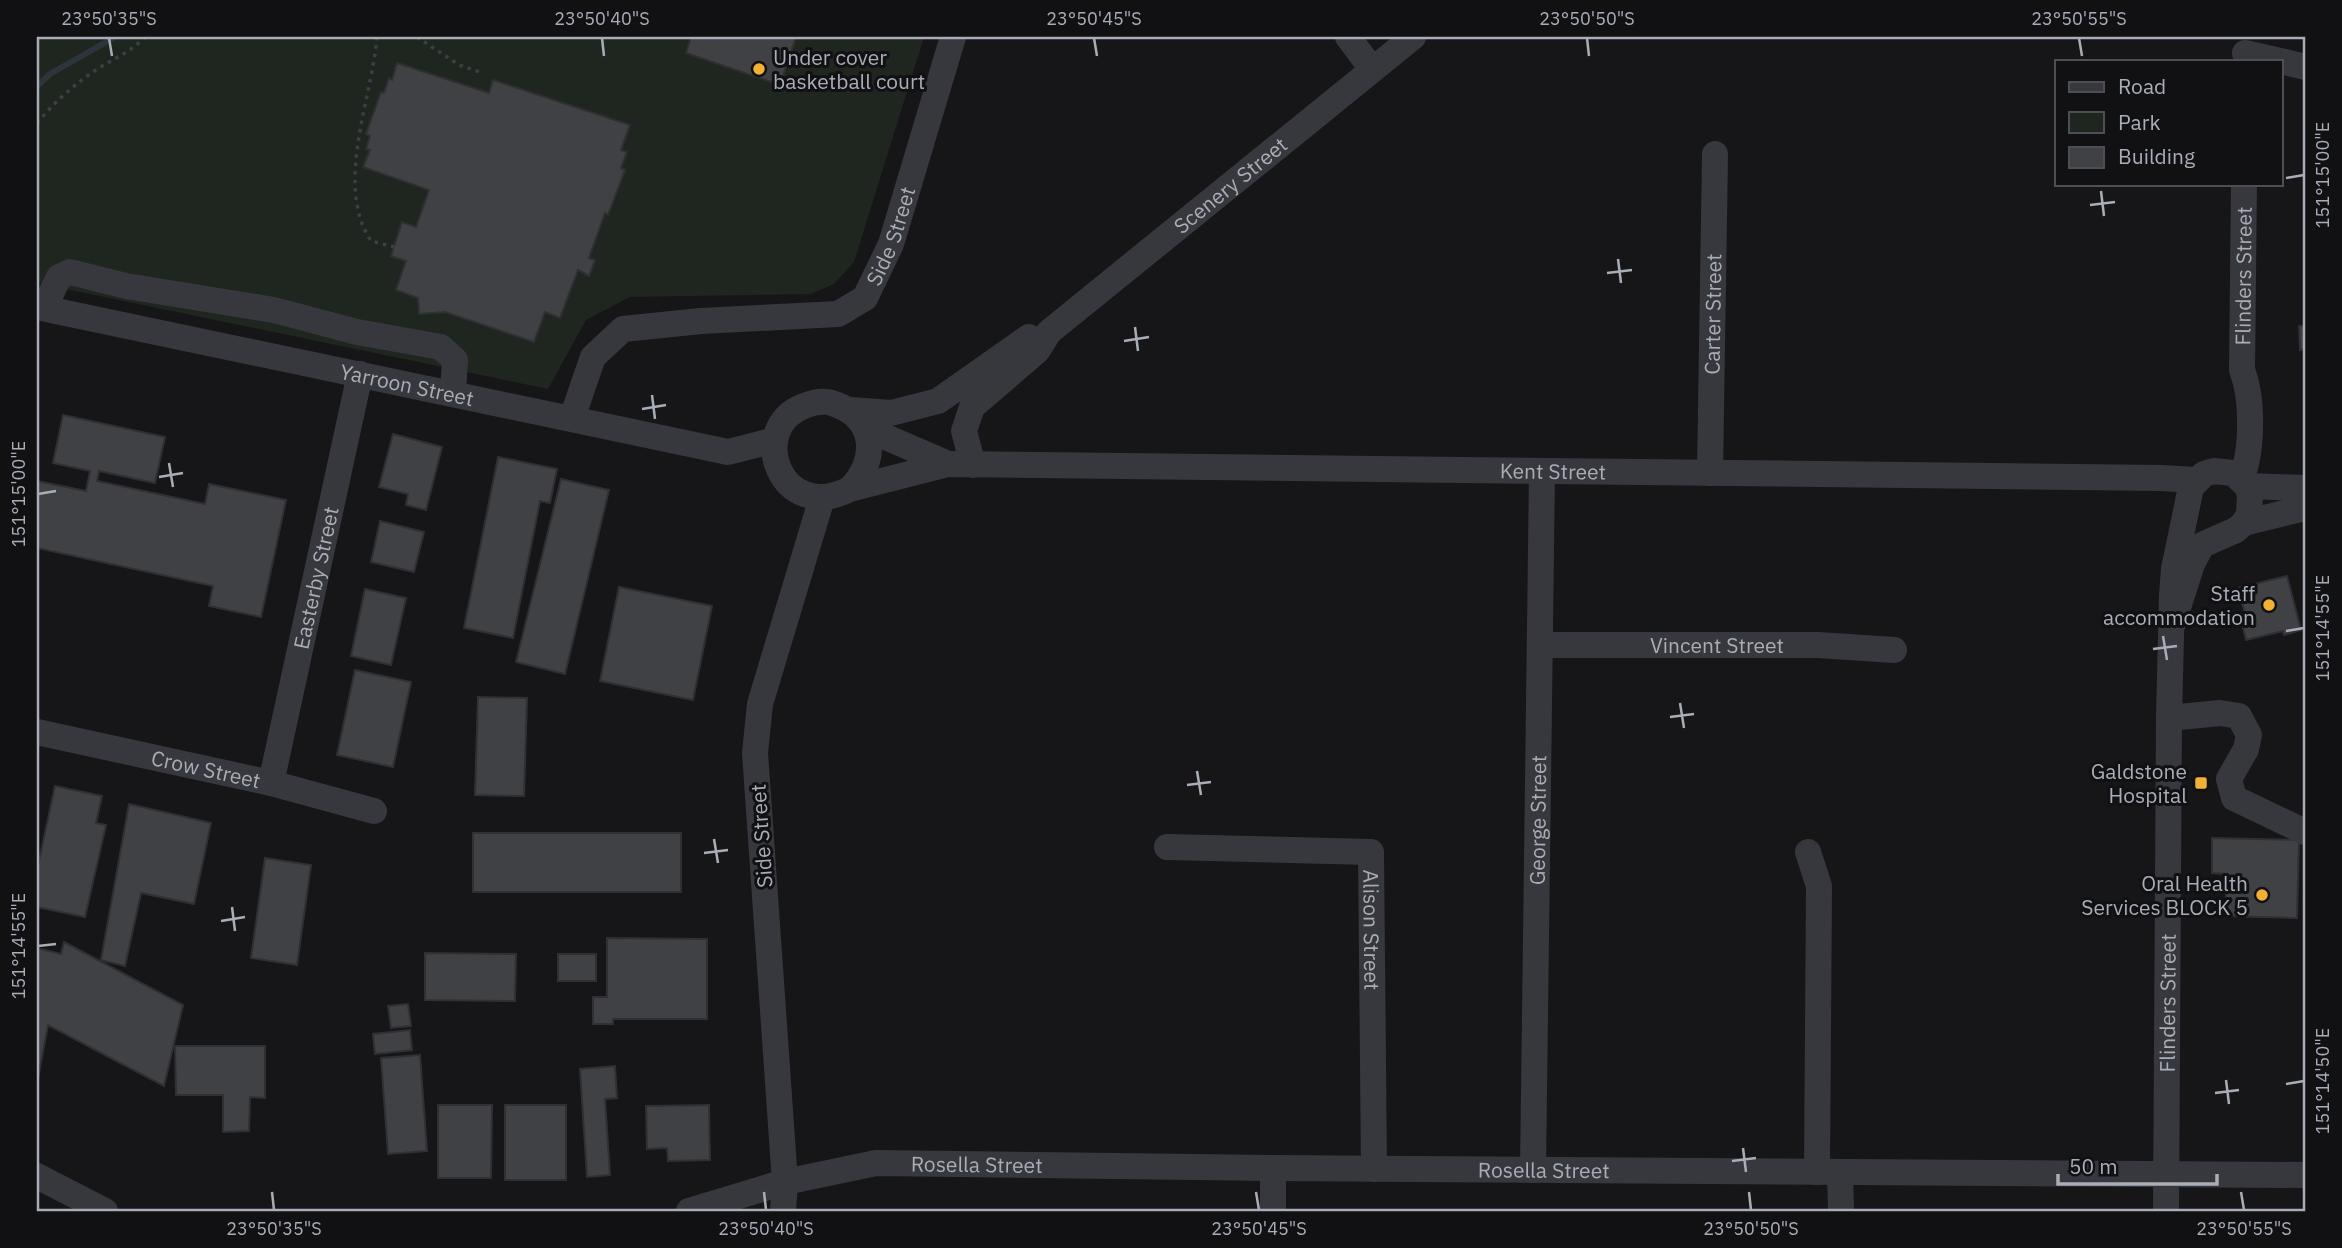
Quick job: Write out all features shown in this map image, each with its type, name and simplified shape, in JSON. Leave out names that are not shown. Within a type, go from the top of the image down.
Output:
[{"type":"street","name":"Side Street","points":[[572,418],[593,358],[623,328],[838,314],[865,298],[891,244],[953,37]]},
{"type":"street","points":[[1348,37],[1372,69]]},
{"type":"street","name":"Scenery Street","points":[[960,464],[964,431],[972,407],[1037,351],[1049,332],[1413,37]]},
{"type":"street","points":[[2245,50],[2277,60]]},
{"type":"street","points":[[2282,61],[2305,67]]},
{"type":"street","name":"Carter Street","points":[[1710,472],[1715,154]]},
{"type":"street","name":"Flinders Street","points":[[2172,626],[2192,564],[2202,545],[2235,528],[2251,505],[2244,482],[2248,462],[2249,407],[2248,383],[2242,370],[2244,186]]},
{"type":"street","points":[[40,308],[59,277],[70,272],[177,296],[274,310],[357,332],[440,347],[456,360],[453,393]]},
{"type":"street","name":"Yarroon Street","points":[[40,308],[728,452],[775,440]]},
{"type":"street","name":"Scenery Street","points":[[857,419],[938,401],[1030,337],[1049,332]]},
{"type":"street","name":"Flinders Street","points":[[2166,1211],[2169,718],[2174,569],[2196,490],[2228,457],[2233,444],[2237,377],[2242,370]]},
{"type":"street","name":"Easterby Street","points":[[271,783],[360,374]]},
{"type":"street","points":[[814,402],[833,403],[857,419],[870,444],[869,461],[862,477],[850,489],[837,496],[822,498],[805,495],[790,486],[780,473],[774,457],[775,440],[783,422],[796,409],[814,402]]},
{"type":"street","name":"Kent Street","points":[[857,419],[960,464]]},
{"type":"street","name":"Kent Street","points":[[850,489],[960,464],[2162,478],[2196,490]]},
{"type":"street","name":"George Street","points":[[1533,1170],[1542,471]]},
{"type":"street","points":[[2305,488],[2244,482],[2233,473],[2196,490],[2197,526],[2216,534],[2305,508]]},
{"type":"street","name":"Side Street","points":[[783,1211],[785,1182],[755,752],[760,704],[822,498]]},
{"type":"street","name":"Vincent Street","points":[[1540,645],[1818,645],[1894,650]]},
{"type":"street","points":[[2169,718],[2220,713],[2239,716],[2249,735],[2252,751],[2229,779],[2234,798],[2305,832]]},
{"type":"street","name":"Crow Street","points":[[37,732],[271,783],[374,811]]},
{"type":"street","name":"Alison Street","points":[[1167,847],[1371,852],[1374,1169]]},
{"type":"street","points":[[1808,852],[1819,886],[1828,1172],[1840,1211]]},
{"type":"street","name":"Rosella Street","points":[[689,1211],[785,1182],[876,1163],[2305,1175]]},
{"type":"street","points":[[1273,1168],[1273,1211]]},
{"type":"street","points":[[37,1176],[105,1211]]},
{"type":"path","points":[[37,123],[52,105],[89,75],[136,46],[145,37]]},
{"type":"path","points":[[377,37],[354,176],[355,198],[356,209],[371,241],[394,247]]},
{"type":"path","points":[[417,37],[459,65],[480,72]]},
{"type":"green space","points":[[37,37],[924,37],[854,262],[834,284],[811,294],[630,297],[586,320],[548,389],[37,283]]},
{"type":"building","name":"Under cover basketball court","points":[[691,37],[796,37],[780,85],[686,53]]},
{"type":"building","points":[[397,63],[489,93],[493,80],[630,125],[621,150],[627,152],[621,168],[625,170],[608,215],[605,213],[589,258],[595,260],[589,276],[578,270],[560,318],[545,312],[534,342],[445,312],[419,314],[418,298],[396,290],[406,261],[391,256],[402,222],[416,227],[429,190],[363,167],[370,150],[366,149],[370,136],[366,134],[381,92],[384,93],[389,78],[392,80]]},
{"type":"building","points":[[2299,326],[2305,326],[2305,349],[2300,350]]},
{"type":"building","points":[[63,415],[165,437],[155,483],[99,471],[97,481],[205,504],[209,484],[286,500],[261,617],[209,606],[213,586],[37,548],[37,481],[86,491],[90,471],[53,463]]},
{"type":"building","points":[[393,434],[442,447],[426,510],[406,505],[408,494],[379,487]]},
{"type":"building","points":[[498,457],[557,469],[550,503],[540,501],[513,638],[464,628]]},
{"type":"building","points":[[561,479],[609,490],[565,674],[516,662]]},
{"type":"building","points":[[380,521],[424,532],[414,572],[371,562]]},
{"type":"building","name":"Staff accommodation","points":[[2287,576],[2301,630],[2284,635],[2283,631],[2246,640],[2242,623],[2247,621],[2238,588]]},
{"type":"building","points":[[619,587],[712,606],[693,700],[600,681]]},
{"type":"building","points":[[365,589],[406,598],[391,665],[351,656]]},
{"type":"building","points":[[355,670],[411,682],[393,767],[337,755]]},
{"type":"building","points":[[478,697],[527,698],[524,796],[475,795]]},
{"type":"building","points":[[55,786],[102,796],[96,823],[106,825],[85,917],[37,907],[37,870]]},
{"type":"building","points":[[129,804],[211,823],[194,904],[141,893],[125,966],[101,960]]},
{"type":"building","points":[[473,833],[681,833],[681,892],[473,892]]},
{"type":"building","name":"Oral Health Services BLOCK 5","points":[[2212,838],[2299,840],[2297,918],[2226,916],[2226,874],[2212,873]]},
{"type":"building","points":[[265,858],[311,865],[297,965],[251,958]]},
{"type":"building","points":[[607,938],[707,939],[707,1019],[613,1019],[613,1024],[593,1024],[593,997],[607,997]]},
{"type":"building","points":[[64,942],[183,1005],[164,1086],[48,1025],[37,1084],[37,948],[61,954]]},
{"type":"building","points":[[425,953],[516,954],[515,1001],[425,1000]]},
{"type":"building","points":[[558,954],[596,954],[596,981],[558,981]]},
{"type":"building","points":[[408,1004],[411,1026],[391,1028],[388,1006]]},
{"type":"building","points":[[410,1030],[412,1050],[375,1054],[373,1034]]},
{"type":"building","points":[[175,1046],[265,1046],[265,1098],[250,1097],[249,1131],[223,1132],[223,1095],[176,1095]]},
{"type":"building","points":[[420,1055],[427,1151],[388,1154],[381,1058]]},
{"type":"building","points":[[615,1066],[617,1098],[605,1099],[610,1175],[587,1177],[580,1069]]},
{"type":"building","points":[[438,1105],[492,1105],[491,1178],[438,1178]]},
{"type":"building","points":[[505,1105],[566,1105],[566,1180],[505,1180]]},
{"type":"building","points":[[709,1105],[710,1160],[668,1161],[667,1148],[647,1149],[646,1106]]},
{"type":"waterway","points":[[37,86],[50,74],[115,37]]},
{"type":"place","name":"Under cover basketball court","points":[[759,69]]},
{"type":"place","name":"Staff accommodation","points":[[2269,605]]},
{"type":"place","name":"Galdstone Hospital","points":[[2201,783]]},
{"type":"place","name":"Oral Health Services BLOCK 5","points":[[2262,895]]}]
